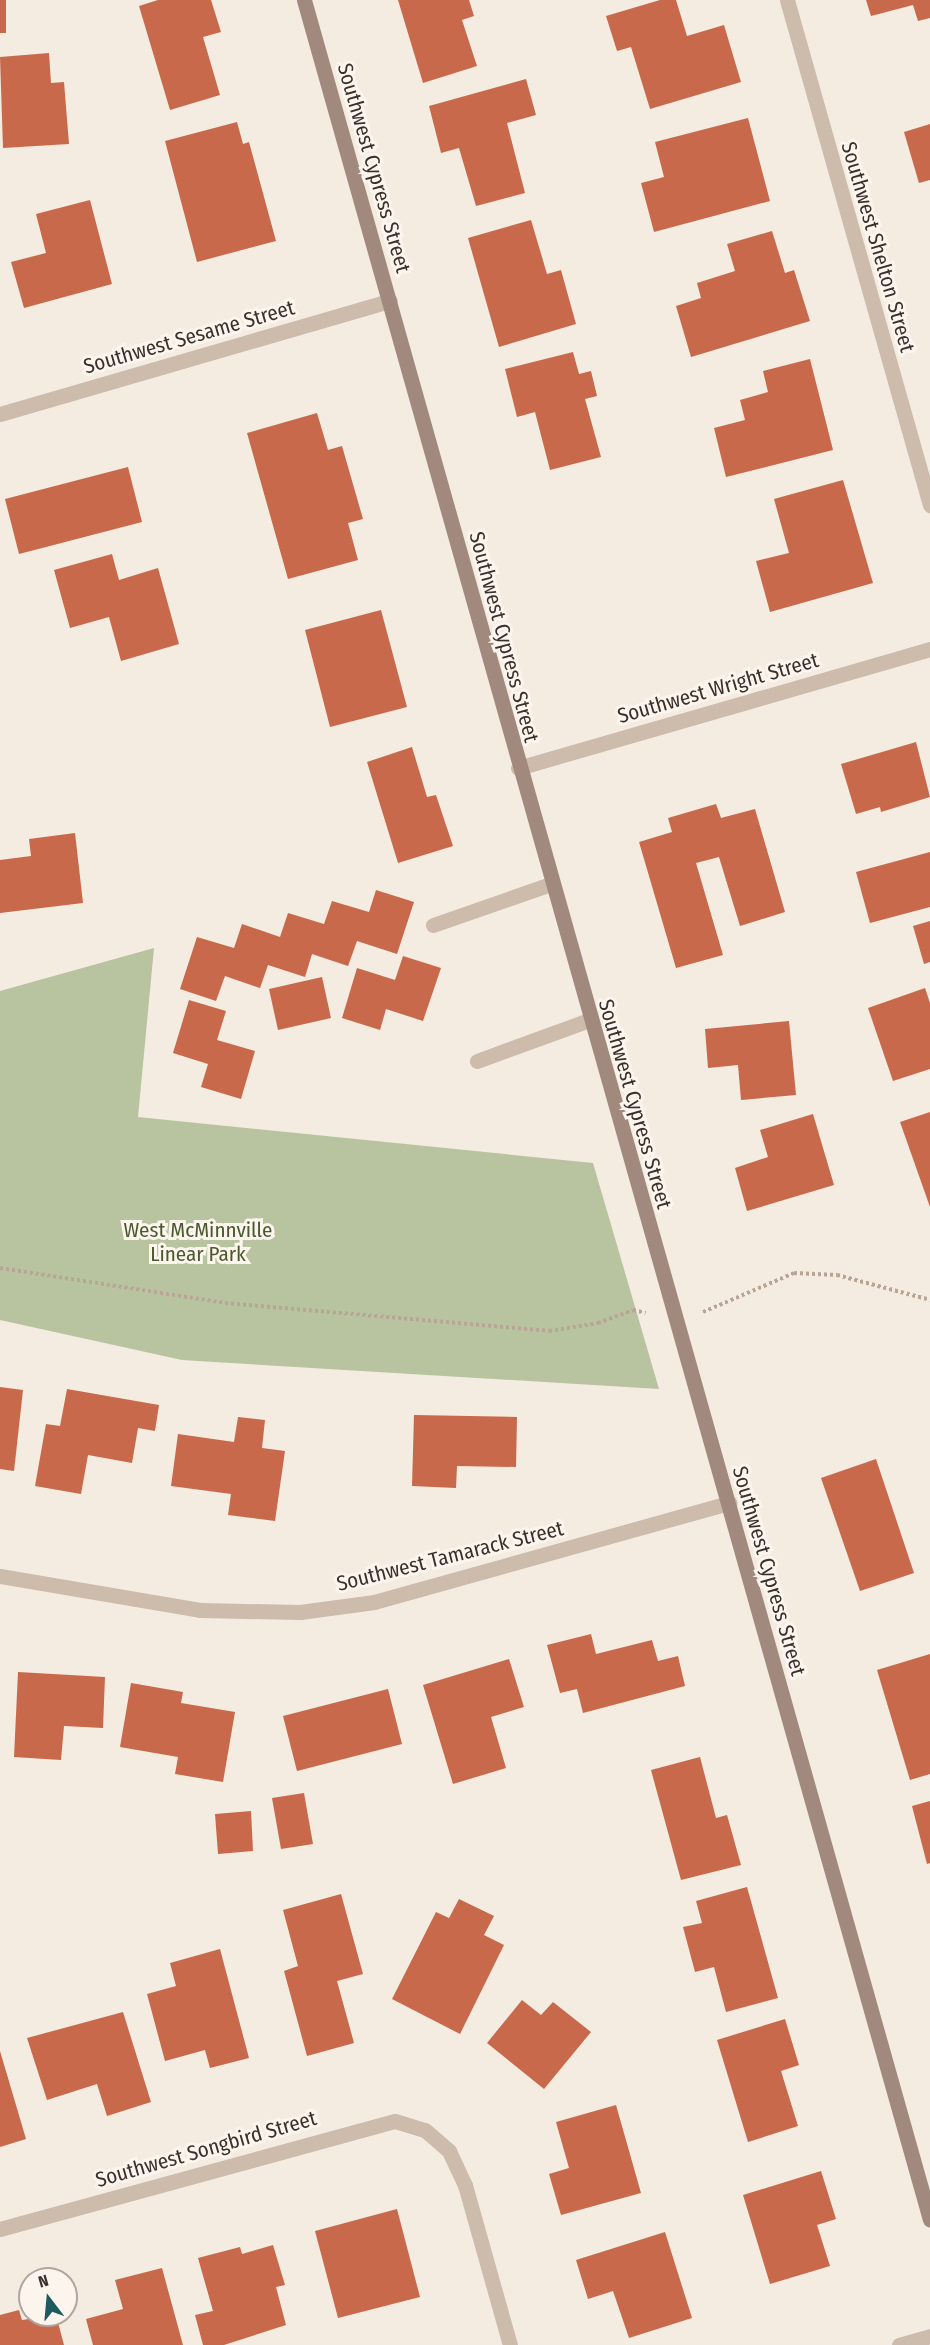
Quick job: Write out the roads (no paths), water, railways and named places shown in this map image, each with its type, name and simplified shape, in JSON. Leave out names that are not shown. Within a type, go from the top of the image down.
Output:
[{"type":"main road","name":"Southwest Cypress Street","points":[[304,0],[390,301],[589,1020],[729,1503],[930,2219]]},
{"type":"street","name":"Southwest Shelton Street","points":[[787,0],[930,505]]},
{"type":"street","name":"Southwest Sesame Street","points":[[0,414],[390,301]]},
{"type":"street","name":"Southwest Wright Street","points":[[518,768],[930,649]]},
{"type":"street","points":[[433,925],[551,884]]},
{"type":"street","points":[[477,1061],[589,1020]]},
{"type":"street","name":"Southwest Tamarack Street","points":[[0,1576],[201,1610],[300,1612],[374,1602],[729,1503]]},
{"type":"street","name":"Southwest Songbird Street","points":[[0,2229],[364,2126],[395,2121],[425,2130],[449,2151],[465,2185],[510,2345]]},
{"type":"street","points":[[899,2345],[930,2336]]},
{"type":"park label","name":"West McMinnville Linear Park","points":[[198,1242]]}]
